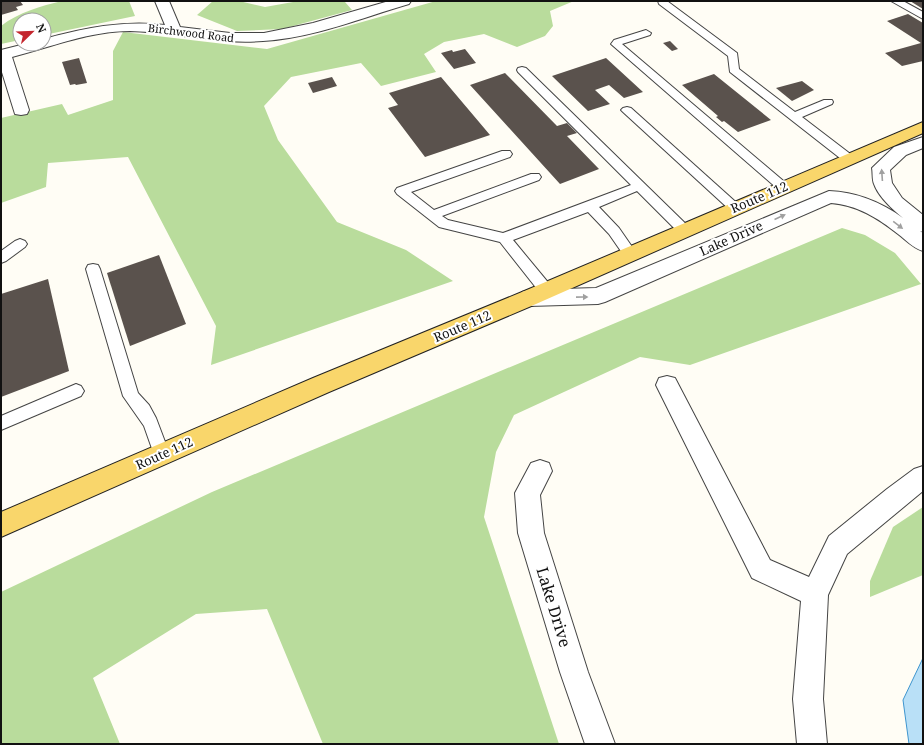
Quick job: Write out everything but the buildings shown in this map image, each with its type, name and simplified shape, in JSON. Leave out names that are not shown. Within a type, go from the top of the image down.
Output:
[{"type":"main road","name":"Route 112","points":[[1,524],[321,384],[538,294],[923,127]]},
{"type":"street","points":[[162,1],[175,31]]},
{"type":"street","name":"Birchwood Road","points":[[3,55],[73,36],[113,29],[146,28],[236,39],[264,37],[314,26],[404,1]]},
{"type":"street","points":[[3,55],[21,110]]},
{"type":"street","points":[[923,142],[900,151],[882,168],[882,184],[896,202],[923,225]]},
{"type":"street","name":"Lake Drive","points":[[538,294],[598,296],[829,196],[842,196],[880,211],[923,244]]},
{"type":"street","points":[[667,385],[761,569],[815,594]]},
{"type":"street","name":"Lake Drive","points":[[540,471],[527,493],[531,533],[574,672],[600,744]]},
{"type":"street","points":[[812,744],[808,699],[815,594],[838,545],[896,497],[923,477]]},
{"type":"lane","points":[[896,1],[923,16]]},
{"type":"lane","points":[[662,2],[733,55],[734,70],[849,159]]},
{"type":"lane","points":[[646,32],[616,44],[783,187]]},
{"type":"lane","points":[[522,70],[684,230]]},
{"type":"lane","points":[[794,116],[828,102]]},
{"type":"lane","points":[[627,110],[735,208]]},
{"type":"lane","points":[[506,154],[401,192],[444,224],[504,238],[639,186]]},
{"type":"lane","points":[[432,215],[535,177]]},
{"type":"lane","points":[[590,206],[614,231],[630,254]]},
{"type":"lane","points":[[504,238],[538,294]]},
{"type":"lane","points":[[1,258],[20,244]]},
{"type":"lane","points":[[93,269],[131,396],[144,410],[151,423],[162,454]]},
{"type":"lane","points":[[1,423],[76,392]]},
{"type":"green space","points":[[62,1],[129,1],[135,16],[52,33],[52,12],[26,12]]},
{"type":"green space","points":[[213,1],[239,1],[265,7],[293,2],[345,2],[352,10],[282,29],[237,31],[197,15]]},
{"type":"green space","points":[[436,1],[574,1],[550,11],[553,26],[545,36],[517,47],[484,34],[444,42],[424,54],[436,72],[381,86],[361,63],[291,77],[264,106],[278,140],[337,222],[406,250],[453,281],[211,365],[216,326],[128,157],[48,163],[46,187],[1,203],[1,118],[62,104],[68,115],[113,100],[113,51],[123,32],[267,49]]},
{"type":"green space","points":[[12,19],[12,42],[1,44],[1,26]]},
{"type":"green space","points":[[842,228],[865,235],[895,253],[921,284],[690,365],[640,357],[514,415],[496,452],[484,517],[559,744],[323,744],[267,609],[196,614],[93,678],[120,744],[1,744],[1,592],[212,492]]},
{"type":"green space","points":[[923,507],[923,575],[870,597],[870,581],[893,527]]},
{"type":"water","points":[[923,658],[923,744],[909,744],[903,700]]}]
